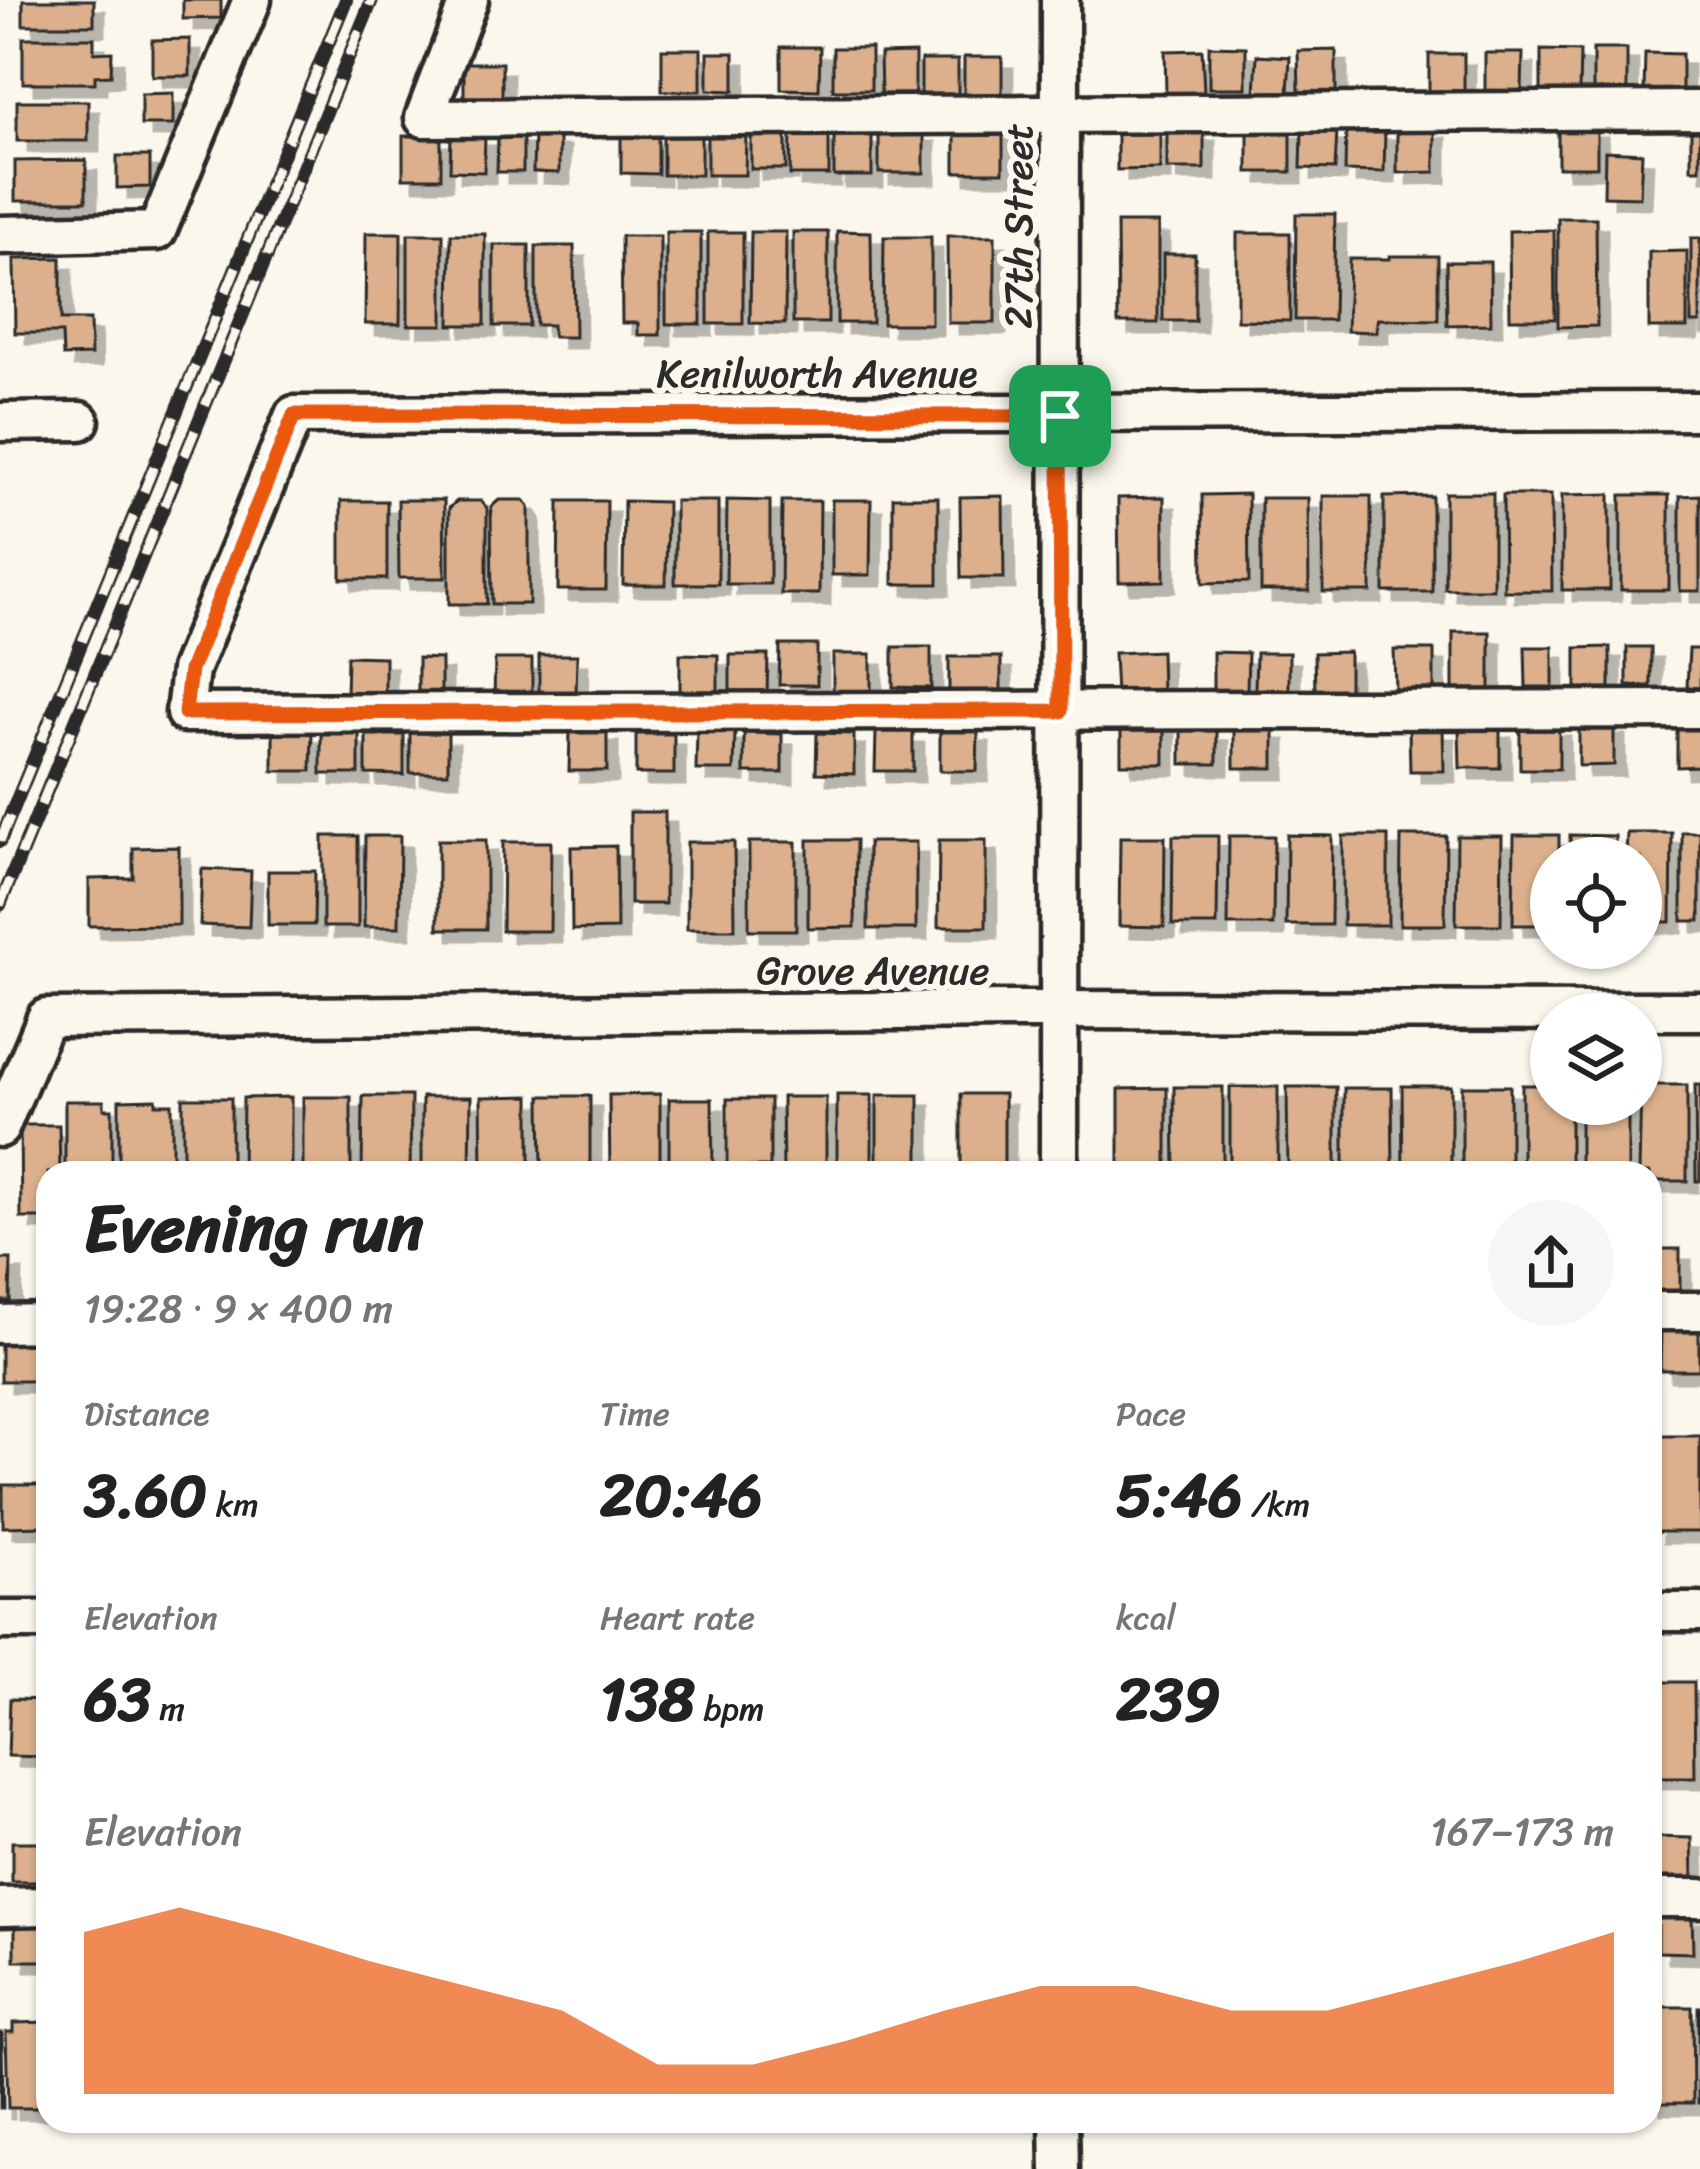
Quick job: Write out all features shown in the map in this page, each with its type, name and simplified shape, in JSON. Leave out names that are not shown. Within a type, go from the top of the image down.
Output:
[{"type":"street","points":[[0,235],[157,231],[252,0]]},
{"type":"street","points":[[470,0],[424,118],[1700,110]]},
{"type":"street","name":"27th Street","points":[[1059,1161],[1060,0]]},
{"type":"street","name":"Kenilworth Avenue","points":[[1061,711],[185,713],[190,670],[294,415],[1700,411]]},
{"type":"street","points":[[0,422],[80,421]]},
{"type":"street","points":[[1061,711],[1700,709]]},
{"type":"street","name":"Grove Avenue","points":[[0,1128],[46,1018],[1700,1012]]},
{"type":"street","points":[[1662,1311],[1700,1311]]},
{"type":"street","points":[[0,1324],[36,1323]]},
{"type":"street","points":[[1662,1612],[1700,1612]]},
{"type":"street","points":[[0,1620],[36,1620]]},
{"type":"street","points":[[1662,1898],[1700,1898]]},
{"type":"street","points":[[0,1907],[36,1906]]},
{"type":"street","points":[[1059,2133],[1060,2169]]},
{"type":"building","points":[[23,0],[94,0],[94,25],[23,25]]},
{"type":"building","points":[[183,0],[221,0],[221,18],[183,19]]},
{"type":"building","points":[[23,38],[94,38],[94,53],[112,52],[111,75],[95,76],[95,83],[23,83]]},
{"type":"building","points":[[190,39],[190,76],[152,76],[152,40]]},
{"type":"building","points":[[1209,46],[1246,47],[1246,88],[1209,88]]},
{"type":"building","points":[[781,47],[820,47],[819,90],[781,89]]},
{"type":"building","points":[[833,48],[871,48],[871,90],[833,90]]},
{"type":"building","points":[[662,49],[701,49],[701,91],[662,91]]},
{"type":"building","points":[[1593,49],[1627,49],[1627,90],[1593,90]]},
{"type":"building","points":[[1202,50],[1204,92],[1166,93],[1165,51]]},
{"type":"building","points":[[1336,50],[1336,92],[1299,93],[1298,51]]},
{"type":"building","points":[[1541,50],[1580,51],[1579,93],[1541,93]]},
{"type":"building","points":[[708,53],[734,53],[734,91],[708,90]]},
{"type":"building","points":[[915,53],[915,94],[881,94],[880,54]]},
{"type":"building","points":[[1485,53],[1523,53],[1522,91],[1485,90]]},
{"type":"building","points":[[1645,53],[1682,54],[1682,91],[1644,91]]},
{"type":"building","points":[[1429,54],[1464,54],[1464,91],[1429,91]]},
{"type":"building","points":[[1257,55],[1290,57],[1288,94],[1255,93]]},
{"type":"building","points":[[964,57],[1002,57],[1002,97],[964,96]]},
{"type":"building","points":[[921,60],[958,60],[958,97],[921,97]]},
{"type":"building","points":[[464,63],[502,63],[502,100],[464,100]]},
{"type":"building","points":[[173,93],[173,125],[141,125],[141,94]]},
{"type":"building","points":[[17,101],[88,101],[88,141],[17,141]]},
{"type":"building","points":[[1558,126],[1597,126],[1597,167],[1558,167]]},
{"type":"building","points":[[1248,127],[1291,127],[1291,172],[1248,172]]},
{"type":"building","points":[[1435,127],[1435,172],[1397,173],[1397,128]]},
{"type":"building","points":[[1117,128],[1160,128],[1160,169],[1117,170]]},
{"type":"building","points":[[1346,128],[1385,129],[1384,172],[1345,171]]},
{"type":"building","points":[[1691,128],[1700,128],[1700,169],[1691,169]]},
{"type":"building","points":[[955,129],[1003,129],[1003,172],[955,172]]},
{"type":"building","points":[[1204,130],[1204,169],[1167,169],[1167,131]]},
{"type":"building","points":[[1302,130],[1337,131],[1335,169],[1301,168]]},
{"type":"building","points":[[879,131],[924,131],[924,173],[879,173]]},
{"type":"building","points":[[701,132],[701,175],[663,175],[663,133]]},
{"type":"building","points":[[707,132],[746,133],[745,175],[707,175]]},
{"type":"building","points":[[751,132],[786,132],[786,169],[751,169]]},
{"type":"building","points":[[791,133],[829,133],[829,175],[790,175]]},
{"type":"building","points":[[498,134],[523,134],[523,172],[497,172]]},
{"type":"building","points":[[621,134],[658,134],[658,174],[621,173]]},
{"type":"building","points":[[834,134],[872,134],[872,176],[834,176]]},
{"type":"building","points":[[451,135],[485,135],[484,172],[450,171]]},
{"type":"building","points":[[534,135],[559,135],[559,173],[533,172]]},
{"type":"building","points":[[403,136],[441,136],[441,178],[403,178]]},
{"type":"building","points":[[1605,151],[1642,153],[1640,197],[1604,196]]},
{"type":"building","points":[[117,156],[150,156],[150,187],[117,188]]},
{"type":"building","points":[[86,160],[86,201],[15,201],[15,161]]},
{"type":"building","points":[[1296,214],[1335,214],[1333,320],[1295,320]]},
{"type":"building","points":[[1558,218],[1596,218],[1597,326],[1558,327]]},
{"type":"building","points":[[1117,223],[1158,223],[1158,323],[1118,323]]},
{"type":"building","points":[[1554,230],[1555,319],[1510,319],[1509,231]]},
{"type":"building","points":[[837,231],[871,232],[872,323],[837,323]]},
{"type":"building","points":[[666,232],[701,232],[701,324],[666,324]]},
{"type":"building","points":[[708,232],[743,232],[743,324],[708,324]]},
{"type":"building","points":[[751,232],[786,232],[785,324],[750,323]]},
{"type":"building","points":[[793,232],[828,232],[828,323],[793,323]]},
{"type":"building","points":[[366,233],[401,233],[400,324],[365,324]]},
{"type":"building","points":[[1237,233],[1290,233],[1290,321],[1237,320]]},
{"type":"building","points":[[408,234],[443,234],[443,325],[408,325]]},
{"type":"building","points":[[451,234],[485,234],[485,325],[450,325]]},
{"type":"building","points":[[621,236],[660,236],[660,335],[638,335],[638,323],[622,323]]},
{"type":"building","points":[[947,236],[995,236],[995,323],[948,323]]},
{"type":"building","points":[[884,237],[931,237],[931,324],[883,324]]},
{"type":"building","points":[[1691,238],[1700,238],[1700,323],[1691,323]]},
{"type":"building","points":[[494,245],[529,245],[529,326],[494,326]]},
{"type":"building","points":[[536,246],[574,246],[575,337],[553,337],[552,325],[536,325]]},
{"type":"building","points":[[1687,251],[1687,328],[1649,328],[1649,252]]},
{"type":"building","points":[[1163,254],[1195,254],[1195,321],[1163,321]]},
{"type":"building","points":[[1438,256],[1438,320],[1377,319],[1377,332],[1347,331],[1349,259]]},
{"type":"building","points":[[61,258],[61,320],[90,320],[91,355],[63,356],[62,333],[15,333],[14,259]]},
{"type":"building","points":[[1446,262],[1490,262],[1491,324],[1447,325]]},
{"type":"building","points":[[1445,493],[1493,493],[1493,589],[1445,589]]},
{"type":"building","points":[[1248,494],[1249,582],[1203,583],[1202,495]]},
{"type":"building","points":[[1610,494],[1610,590],[1562,590],[1562,495]]},
{"type":"building","points":[[1503,495],[1551,495],[1552,591],[1504,591]]},
{"type":"building","points":[[1621,495],[1669,495],[1669,590],[1621,590]]},
{"type":"building","points":[[1700,495],[1700,591],[1680,591],[1680,496]]},
{"type":"building","points":[[1003,496],[1004,578],[961,578],[960,497]]},
{"type":"building","points":[[1323,496],[1371,496],[1371,592],[1323,592]]},
{"type":"building","points":[[1432,496],[1432,592],[1384,592],[1384,497]]},
{"type":"building","points":[[893,497],[938,497],[938,584],[893,584]]},
{"type":"building","points":[[1164,497],[1164,581],[1119,582],[1118,498]]},
{"type":"building","points":[[1261,498],[1308,498],[1309,591],[1261,591]]},
{"type":"building","points":[[398,500],[444,500],[445,578],[399,578]]},
{"type":"building","points":[[499,500],[524,500],[529,507],[529,604],[492,604],[491,507]]},
{"type":"building","points":[[727,500],[770,501],[770,584],[726,584]]},
{"type":"building","points":[[832,500],[871,500],[870,575],[832,575]]},
{"type":"building","points":[[341,501],[387,501],[387,579],[341,579]]},
{"type":"building","points":[[457,501],[481,501],[487,508],[487,604],[449,604],[449,508]]},
{"type":"building","points":[[559,501],[607,501],[606,590],[558,590]]},
{"type":"building","points":[[624,501],[667,502],[666,585],[623,585]]},
{"type":"building","points":[[675,501],[718,501],[718,584],[675,584]]},
{"type":"building","points":[[782,501],[820,501],[819,594],[781,594]]},
{"type":"building","points":[[1453,632],[1490,632],[1490,690],[1453,690]]},
{"type":"building","points":[[780,645],[817,645],[817,685],[779,685]]},
{"type":"building","points":[[893,647],[931,647],[931,688],[893,687]]},
{"type":"building","points":[[1525,647],[1553,647],[1553,687],[1526,687]]},
{"type":"building","points":[[1610,647],[1610,688],[1576,688],[1576,648]]},
{"type":"building","points":[[1627,647],[1651,647],[1651,686],[1627,686]]},
{"type":"building","points":[[1689,649],[1700,649],[1700,688],[1687,687]]},
{"type":"building","points":[[1394,650],[1434,650],[1434,693],[1395,693]]},
{"type":"building","points":[[1161,651],[1162,694],[1116,695],[1114,653]]},
{"type":"building","points":[[1213,652],[1248,653],[1247,691],[1213,690]]},
{"type":"building","points":[[1349,652],[1349,692],[1315,692],[1314,653]]},
{"type":"building","points":[[1256,653],[1289,653],[1289,692],[1255,691]]},
{"type":"building","points":[[680,654],[718,655],[718,694],[680,694]]},
{"type":"building","points":[[833,654],[871,654],[871,694],[833,694]]},
{"type":"building","points":[[539,655],[577,655],[576,695],[539,695]]},
{"type":"building","points":[[730,655],[768,655],[767,695],[730,694]]},
{"type":"building","points":[[347,656],[385,657],[385,697],[346,697]]},
{"type":"building","points":[[949,657],[1001,657],[1001,696],[949,696]]},
{"type":"building","points":[[418,658],[441,659],[441,696],[418,696]]},
{"type":"building","points":[[495,659],[532,659],[532,699],[494,699]]},
{"type":"building","points":[[1164,723],[1164,764],[1121,764],[1121,724]]},
{"type":"building","points":[[1579,724],[1614,724],[1614,765],[1579,766]]},
{"type":"building","points":[[1520,725],[1559,725],[1559,769],[1520,769]]},
{"type":"building","points":[[1677,726],[1700,726],[1700,766],[1677,767]]},
{"type":"building","points":[[1500,727],[1500,768],[1460,768],[1459,728]]},
{"type":"building","points":[[1409,728],[1443,728],[1444,771],[1410,771]]},
{"type":"building","points":[[1181,729],[1217,730],[1217,764],[1181,764]]},
{"type":"building","points":[[1234,729],[1274,729],[1274,768],[1234,768]]},
{"type":"building","points":[[697,730],[735,730],[734,770],[696,770]]},
{"type":"building","points":[[940,730],[978,731],[977,771],[940,771]]},
{"type":"building","points":[[273,731],[312,732],[311,771],[273,771]]},
{"type":"building","points":[[570,731],[607,731],[607,771],[569,771]]},
{"type":"building","points":[[876,732],[913,732],[913,771],[875,771]]},
{"type":"building","points":[[410,733],[448,733],[448,773],[410,773]]},
{"type":"building","points":[[744,733],[782,734],[782,773],[744,773]]},
{"type":"building","points":[[817,733],[854,734],[854,774],[816,773]]},
{"type":"building","points":[[321,734],[359,734],[359,774],[321,774]]},
{"type":"building","points":[[636,734],[674,734],[674,774],[636,774]]},
{"type":"building","points":[[366,735],[404,735],[404,775],[366,774]]},
{"type":"building","points":[[630,812],[665,812],[665,904],[630,904]]},
{"type":"building","points":[[1682,832],[1700,832],[1700,921],[1682,921]]},
{"type":"building","points":[[1627,833],[1672,833],[1671,922],[1662,922],[1662,837],[1627,837]]},
{"type":"building","points":[[1287,835],[1332,836],[1331,925],[1286,925]]},
{"type":"building","points":[[1514,835],[1559,835],[1530,837],[1530,925],[1513,925]]},
{"type":"building","points":[[323,836],[358,836],[358,927],[323,927]]},
{"type":"building","points":[[365,836],[400,836],[399,927],[364,927]]},
{"type":"building","points":[[1173,836],[1218,836],[1217,925],[1172,925]]},
{"type":"building","points":[[1229,836],[1274,836],[1273,925],[1228,925]]},
{"type":"building","points":[[1343,836],[1388,836],[1388,925],[1343,925]]},
{"type":"building","points":[[1401,836],[1446,836],[1445,925],[1400,925]]},
{"type":"building","points":[[1457,836],[1502,836],[1501,925],[1456,925]]},
{"type":"building","points":[[1120,837],[1165,837],[1164,927],[1119,926]]},
{"type":"building","points":[[438,840],[486,840],[486,929],[438,929]]},
{"type":"building","points":[[808,840],[856,840],[855,927],[808,928]]},
{"type":"building","points":[[939,840],[986,840],[986,927],[938,927]]},
{"type":"building","points":[[503,842],[551,842],[550,931],[502,931]]},
{"type":"building","points":[[687,842],[734,842],[735,929],[687,929]]},
{"type":"building","points":[[749,842],[796,842],[796,930],[749,930]]},
{"type":"building","points":[[868,842],[916,842],[916,929],[868,929]]},
{"type":"building","points":[[616,846],[617,929],[572,930],[571,847]]},
{"type":"building","points":[[179,847],[179,925],[89,926],[89,879],[133,878],[133,848]]},
{"type":"building","points":[[202,869],[251,871],[249,927],[200,925]]},
{"type":"building","points":[[268,871],[315,871],[314,925],[268,925]]},
{"type":"building","points":[[1522,1085],[1530,1085],[1530,1125],[1570,1125],[1570,1161],[1522,1161]]},
{"type":"building","points":[[1662,1085],[1687,1085],[1687,1181],[1662,1181],[1662,1161],[1639,1161],[1640,1125],[1662,1125]]},
{"type":"building","points":[[1695,1085],[1700,1085],[1700,1181],[1696,1181]]},
{"type":"building","points":[[1402,1086],[1451,1086],[1451,1161],[1403,1161]]},
{"type":"building","points":[[1462,1086],[1510,1086],[1510,1161],[1462,1161]]},
{"type":"building","points":[[1174,1087],[1223,1087],[1223,1161],[1175,1161]]},
{"type":"building","points":[[1230,1087],[1278,1087],[1278,1161],[1230,1161]]},
{"type":"building","points":[[1287,1087],[1336,1087],[1336,1161],[1288,1161]]},
{"type":"building","points":[[1167,1088],[1167,1161],[1119,1161],[1119,1089]]},
{"type":"building","points":[[1344,1088],[1392,1088],[1393,1161],[1344,1161]]},
{"type":"building","points":[[660,1094],[660,1161],[610,1161],[609,1095]]},
{"type":"building","points":[[961,1094],[1004,1094],[1004,1161],[961,1161]]},
{"type":"building","points":[[837,1095],[872,1095],[872,1161],[837,1161]]},
{"type":"building","points":[[877,1095],[919,1095],[919,1161],[877,1161]]},
{"type":"building","points":[[363,1096],[411,1096],[410,1161],[362,1161]]},
{"type":"building","points":[[530,1096],[530,1161],[482,1161],[481,1097]]},
{"type":"building","points":[[541,1096],[590,1096],[590,1161],[542,1161]]},
{"type":"building","points":[[291,1097],[291,1161],[242,1161],[243,1098]]},
{"type":"building","points":[[303,1097],[351,1097],[351,1161],[303,1161]]},
{"type":"building","points":[[422,1097],[471,1097],[470,1161],[422,1161]]},
{"type":"building","points":[[782,1097],[826,1097],[826,1161],[783,1161]]},
{"type":"building","points":[[183,1098],[231,1098],[231,1161],[183,1161]]},
{"type":"building","points":[[156,1099],[156,1104],[172,1104],[172,1161],[119,1161],[119,1100]]},
{"type":"building","points":[[669,1099],[712,1099],[713,1161],[669,1161]]},
{"type":"building","points":[[727,1099],[770,1099],[770,1161],[727,1161]]},
{"type":"building","points":[[65,1101],[104,1101],[104,1109],[112,1109],[112,1161],[65,1161]]},
{"type":"building","points":[[20,1125],[59,1125],[60,1161],[36,1161],[36,1218],[21,1218]]},
{"type":"building","points":[[1580,1125],[1628,1125],[1628,1161],[1580,1161]]},
{"type":"building","points":[[1662,1249],[1680,1249],[1680,1291],[1662,1291]]},
{"type":"building","points":[[0,1259],[11,1259],[10,1301],[0,1301]]},
{"type":"building","points":[[1662,1328],[1699,1329],[1699,1370],[1662,1370]]},
{"type":"building","points":[[1,1343],[36,1343],[36,1381],[1,1381]]},
{"type":"building","points":[[1662,1436],[1700,1436],[1700,1532],[1662,1532]]},
{"type":"building","points":[[3,1485],[36,1485],[36,1526],[3,1527]]},
{"type":"building","points":[[1662,1682],[1694,1682],[1695,1778],[1662,1778]]},
{"type":"building","points":[[10,1699],[36,1700],[36,1757],[8,1756]]},
{"type":"building","points":[[1662,1837],[1692,1838],[1693,1879],[1662,1879]]},
{"type":"building","points":[[12,1842],[36,1842],[36,1882],[12,1882]]},
{"type":"building","points":[[1662,1913],[1692,1913],[1693,1953],[1662,1952]]},
{"type":"building","points":[[15,1921],[36,1922],[36,1961],[15,1961]]},
{"type":"building","points":[[1662,2007],[1692,2007],[1693,2103],[1662,2103]]},
{"type":"building","points":[[1700,2007],[1700,2103],[1698,2103]]},
{"type":"building","points":[[36,2022],[36,2108],[8,2108],[6,2032],[13,2032],[13,2023]]},
{"type":"building","points":[[2,2033],[3,2108],[0,2108]]},
{"type":"railway","points":[[0,841],[346,0]]},
{"type":"railway","points":[[0,905],[372,0]]},
{"type":"route","points":[[294,415],[1060,416],[1061,711],[185,713],[190,670],[294,415]]}]
